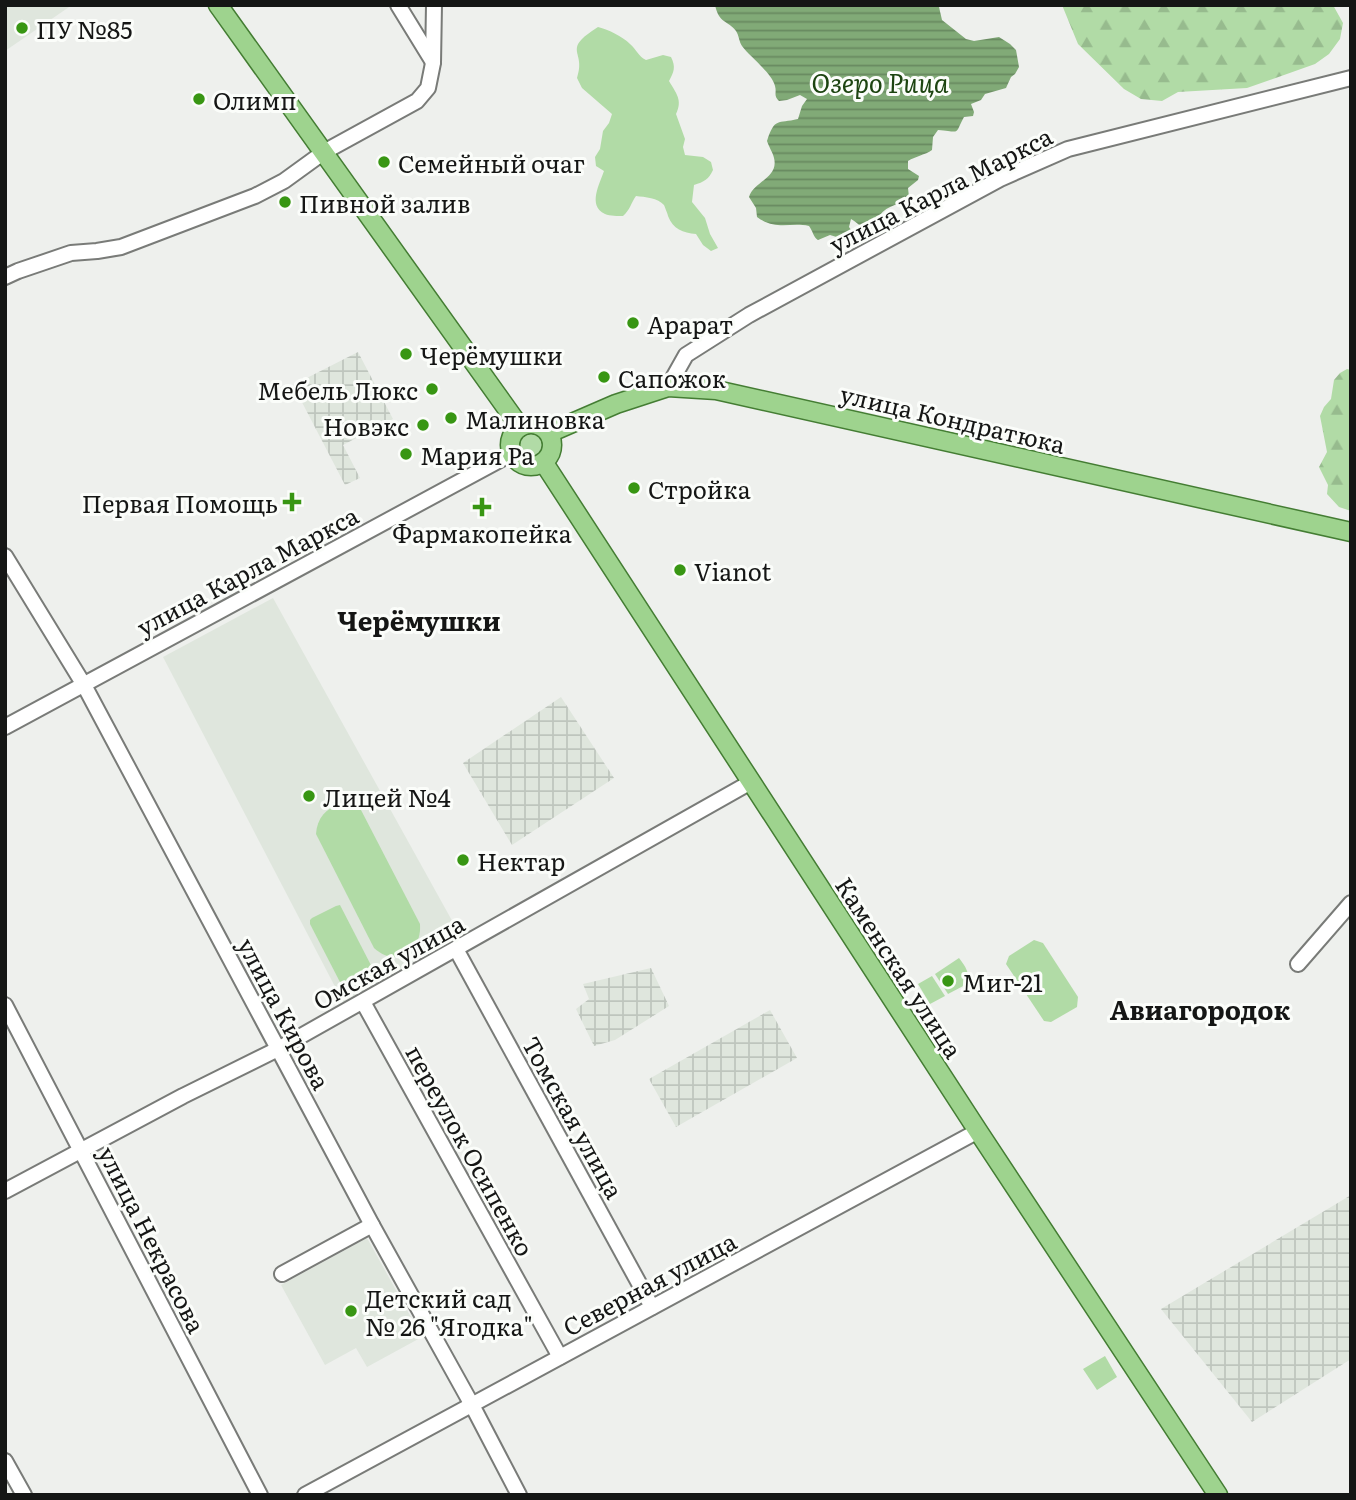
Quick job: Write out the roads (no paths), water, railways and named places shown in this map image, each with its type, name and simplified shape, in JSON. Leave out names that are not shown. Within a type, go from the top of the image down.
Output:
[{"type":"main road","points":[[218,5],[520,427]]},
{"type":"main road","name":"улица Кондратюка","points":[[549,433],[616,404],[668,387],[716,390],[1351,532]]},
{"type":"main road","points":[[539,425],[549,433],[553,445],[549,458],[544,463],[526,466],[515,460],[511,454],[510,442],[520,427],[539,425]]},
{"type":"main road","name":"Каменская улица","points":[[544,463],[978,1131],[1219,1495]]},
{"type":"street","points":[[398,5],[433,63]]},
{"type":"street","points":[[5,277],[71,253],[121,247],[255,196],[284,181],[324,152],[417,101],[428,88],[433,63],[434,5]]},
{"type":"street","name":"улица Карла Маркса","points":[[668,387],[686,355],[749,315],[1022,169],[1068,149],[1351,78]]},
{"type":"street","name":"улица Карла Маркса","points":[[5,727],[511,454]]},
{"type":"street","name":"улица Кирова","points":[[5,556],[84,685],[519,1495]]},
{"type":"street","name":"Омская улица","points":[[5,1191],[278,1049],[751,782]]},
{"type":"street","points":[[1298,964],[1351,903]]},
{"type":"street","name":"Томская улица","points":[[456,949],[652,1307]]},
{"type":"street","name":"переулок Осипенко","points":[[363,1002],[560,1357]]},
{"type":"street","name":"улица Некрасова","points":[[5,1005],[260,1495]]},
{"type":"street","name":"Северная улица","points":[[305,1495],[978,1131]]},
{"type":"street","points":[[282,1274],[372,1225]]},
{"type":"street","points":[[5,1461],[24,1495]]},
{"type":"water","name":"Озеро Рица","points":[[715,5],[937,5],[942,20],[966,39],[974,41],[999,37],[1010,44],[1016,50],[1019,67],[1006,88],[985,94],[981,100],[971,104],[973,116],[964,117],[958,130],[938,130],[933,137],[932,150],[908,161],[908,169],[919,176],[918,180],[908,188],[909,197],[883,212],[875,227],[863,228],[851,219],[849,227],[854,234],[851,238],[843,239],[830,235],[818,240],[809,226],[770,224],[757,217],[756,208],[749,197],[770,175],[775,165],[767,141],[772,128],[778,123],[798,119],[807,99],[800,95],[779,101],[770,76],[742,46],[736,31],[721,19]]},
{"type":"place","name":"ПУ №85","points":[[22,28]]},
{"type":"place","name":"Олимп","points":[[199,99]]},
{"type":"place","name":"Семейный очаг","points":[[384,162]]},
{"type":"place","name":"Пивной залив","points":[[285,202]]},
{"type":"place","name":"Арарат","points":[[633,323]]},
{"type":"place","name":"Черёмушки","points":[[406,354]]},
{"type":"place","name":"Сапожок","points":[[604,377]]},
{"type":"place","name":"Мебель Люкс","points":[[432,389]]},
{"type":"place","name":"Малиновка","points":[[451,418]]},
{"type":"place","name":"Новэкс","points":[[423,425]]},
{"type":"place","name":"Мария Ра","points":[[406,454]]},
{"type":"place","name":"Стройка","points":[[634,488]]},
{"type":"place","name":"Первая Помощь","points":[[292,502]]},
{"type":"place","name":"Фармакопейка","points":[[482,507]]},
{"type":"place","name":"Vianot","points":[[680,570]]},
{"type":"place","name":"Лицей №4","points":[[309,796]]},
{"type":"place","name":"Нектар","points":[[463,860]]},
{"type":"place","name":"Миг-21","points":[[948,981]]},
{"type":"place","name":"Детский сад № 26 \"Ягодка\"","points":[[351,1311]]},
{"type":"district","name":"Черёмушки","points":[[419,619]]},
{"type":"district","name":"Авиагородок","points":[[1200,1008]]}]
